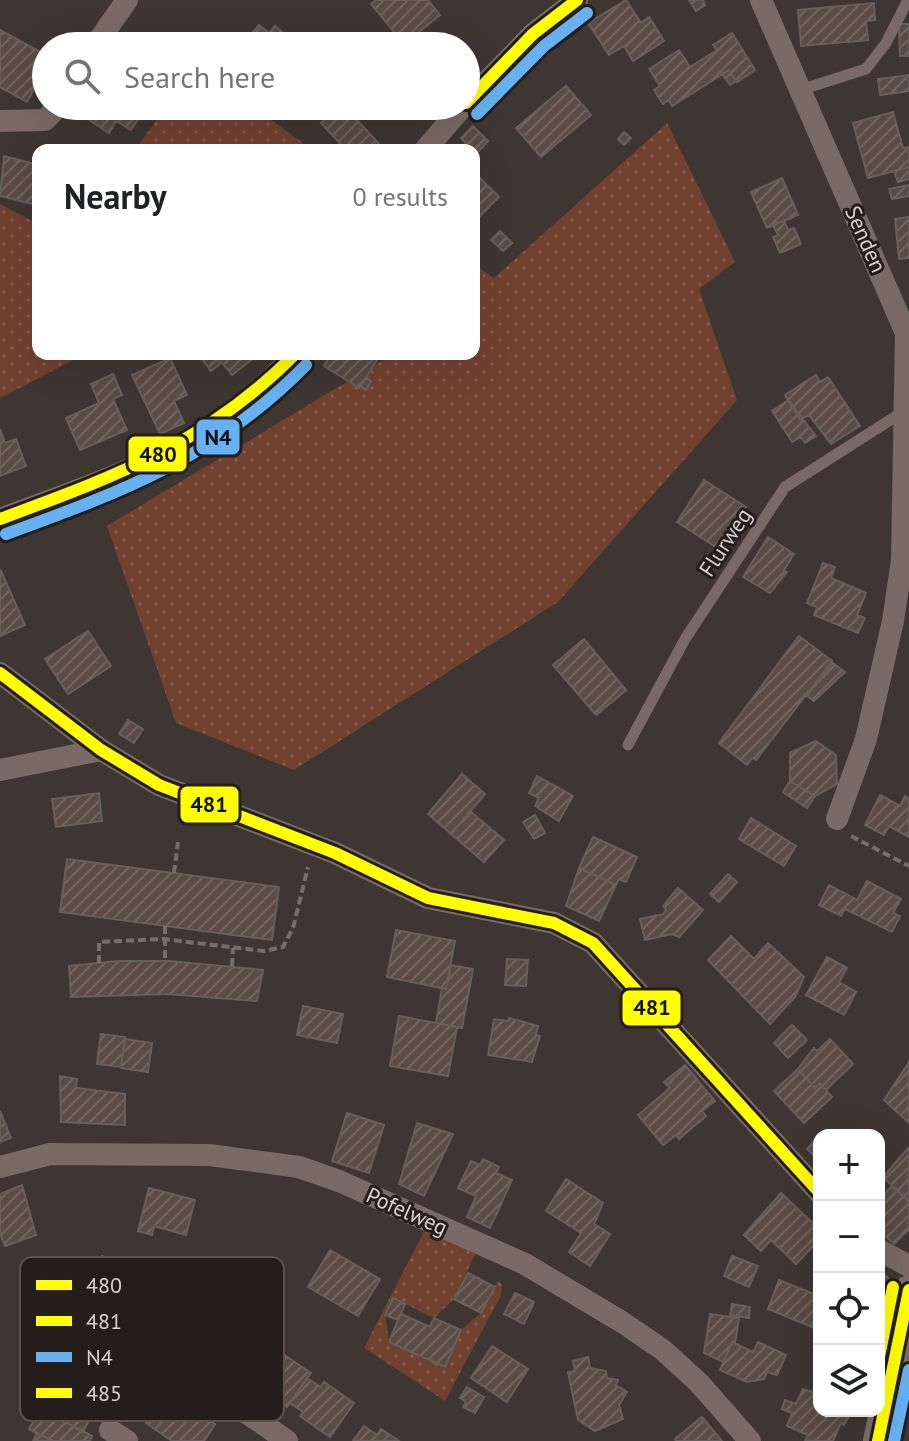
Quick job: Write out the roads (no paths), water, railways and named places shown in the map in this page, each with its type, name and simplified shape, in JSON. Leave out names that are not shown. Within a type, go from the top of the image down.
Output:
[{"type":"main road","points":[[878,1441],[909,1290]]},
{"type":"street","points":[[105,32],[127,0]]},
{"type":"street","points":[[480,88],[533,34],[577,0]]},
{"type":"street","name":"Senden","points":[[761,0],[906,333],[902,560],[893,621],[866,739],[839,825]]},
{"type":"street","points":[[0,121],[45,120]]},
{"type":"street","points":[[430,144],[450,120]]},
{"type":"street","points":[[0,519],[175,450],[228,417],[265,388],[290,360]]},
{"type":"street","points":[[0,673],[101,750],[159,785],[335,853],[428,898],[554,923],[593,943],[813,1185]]},
{"type":"street","points":[[0,770],[101,750]]},
{"type":"street","name":"Pofelweg","points":[[0,1167],[50,1154],[209,1155],[299,1167],[339,1181],[525,1264],[622,1322],[663,1350],[699,1383],[750,1441]]},
{"type":"street","points":[[885,1253],[909,1266]]},
{"type":"street","points":[[259,1421],[287,1441]]},
{"type":"lane","points":[[800,90],[866,69],[886,43],[908,0]]},
{"type":"lane","name":"Flurweg","points":[[628,745],[685,639],[785,487],[906,409]]}]
